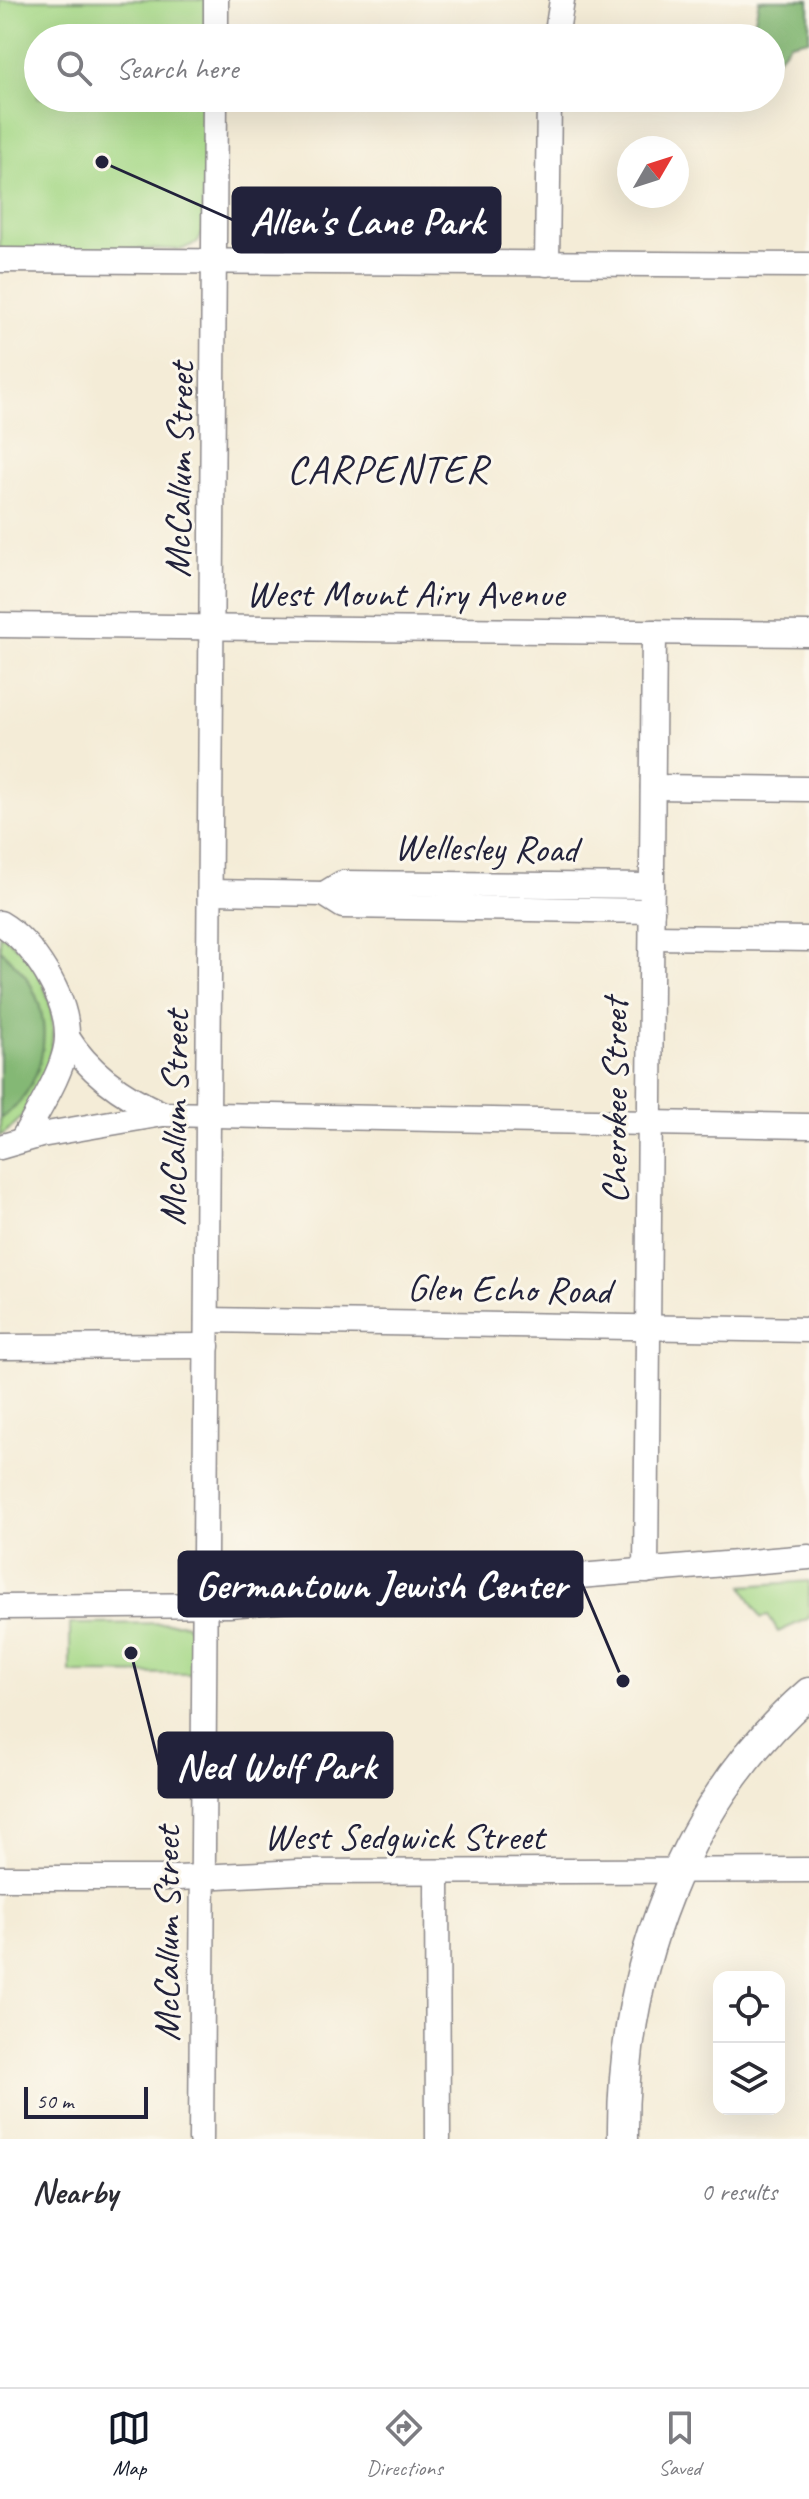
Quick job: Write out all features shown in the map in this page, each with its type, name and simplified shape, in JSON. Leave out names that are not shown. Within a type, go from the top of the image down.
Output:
[{"type":"main road","points":[[623,2139],[624,2087],[634,2006],[651,1939],[678,1871],[729,1780],[771,1729],[809,1693]]},
{"type":"street","points":[[216,0],[216,24]]},
{"type":"street","points":[[558,24],[562,0]]},
{"type":"street","name":"McCallum Street","points":[[201,2139],[215,112]]},
{"type":"street","points":[[547,264],[549,112]]},
{"type":"street","points":[[0,260],[809,265]]},
{"type":"street","name":"West Mount Airy Avenue","points":[[0,625],[809,634]]},
{"type":"street","name":"Cherokee Street","points":[[646,1571],[654,632]]},
{"type":"street","points":[[653,787],[809,789]]},
{"type":"street","name":"Wellesley Road","points":[[324,894],[342,883],[652,886]]},
{"type":"street","name":"Wellesley Road","points":[[212,892],[324,894],[343,906],[652,911]]},
{"type":"street","points":[[0,923],[28,945],[44,966],[67,1037],[84,1061],[107,1082],[163,1114]]},
{"type":"street","points":[[652,937],[809,939]]},
{"type":"street","points":[[11,1144],[52,1082],[67,1037]]},
{"type":"street","points":[[11,1144],[163,1114],[809,1126]]},
{"type":"street","name":"Glen Echo Road","points":[[207,1320],[809,1330]]},
{"type":"street","points":[[0,1347],[207,1346]]},
{"type":"street","points":[[0,1607],[205,1606],[809,1557]]},
{"type":"street","name":"West Sedgwick Street","points":[[0,1878],[809,1870]]},
{"type":"street","points":[[437,1872],[438,2139]]},
{"type":"green space","points":[[0,0],[206,0],[205,24],[24,24],[24,112],[205,112],[203,231],[198,242],[183,249],[0,250]]},
{"type":"green space","points":[[759,0],[809,0],[809,39],[790,43],[785,49],[785,24],[754,24]]},
{"type":"green space","points":[[0,933],[18,948],[43,984],[53,1024],[52,1045],[38,1088],[22,1115],[0,1136]]},
{"type":"green space","points":[[0,949],[22,971],[32,987],[43,1023],[43,1041],[35,1077],[26,1093],[0,1119]]},
{"type":"green space","points":[[809,1581],[809,1618],[778,1632],[768,1615],[761,1618],[743,1586]]},
{"type":"green space","points":[[185,1623],[193,1632],[192,1674],[70,1673],[70,1624]]},
{"type":"place","name":"Allen's Lane Park","points":[[102,162]]},
{"type":"place","name":"Ned Wolf Park","points":[[131,1653]]},
{"type":"place","name":"Germantown Jewish Center","points":[[623,1681]]},
{"type":"district","name":"CARPENTER","points":[[388,469]]}]
